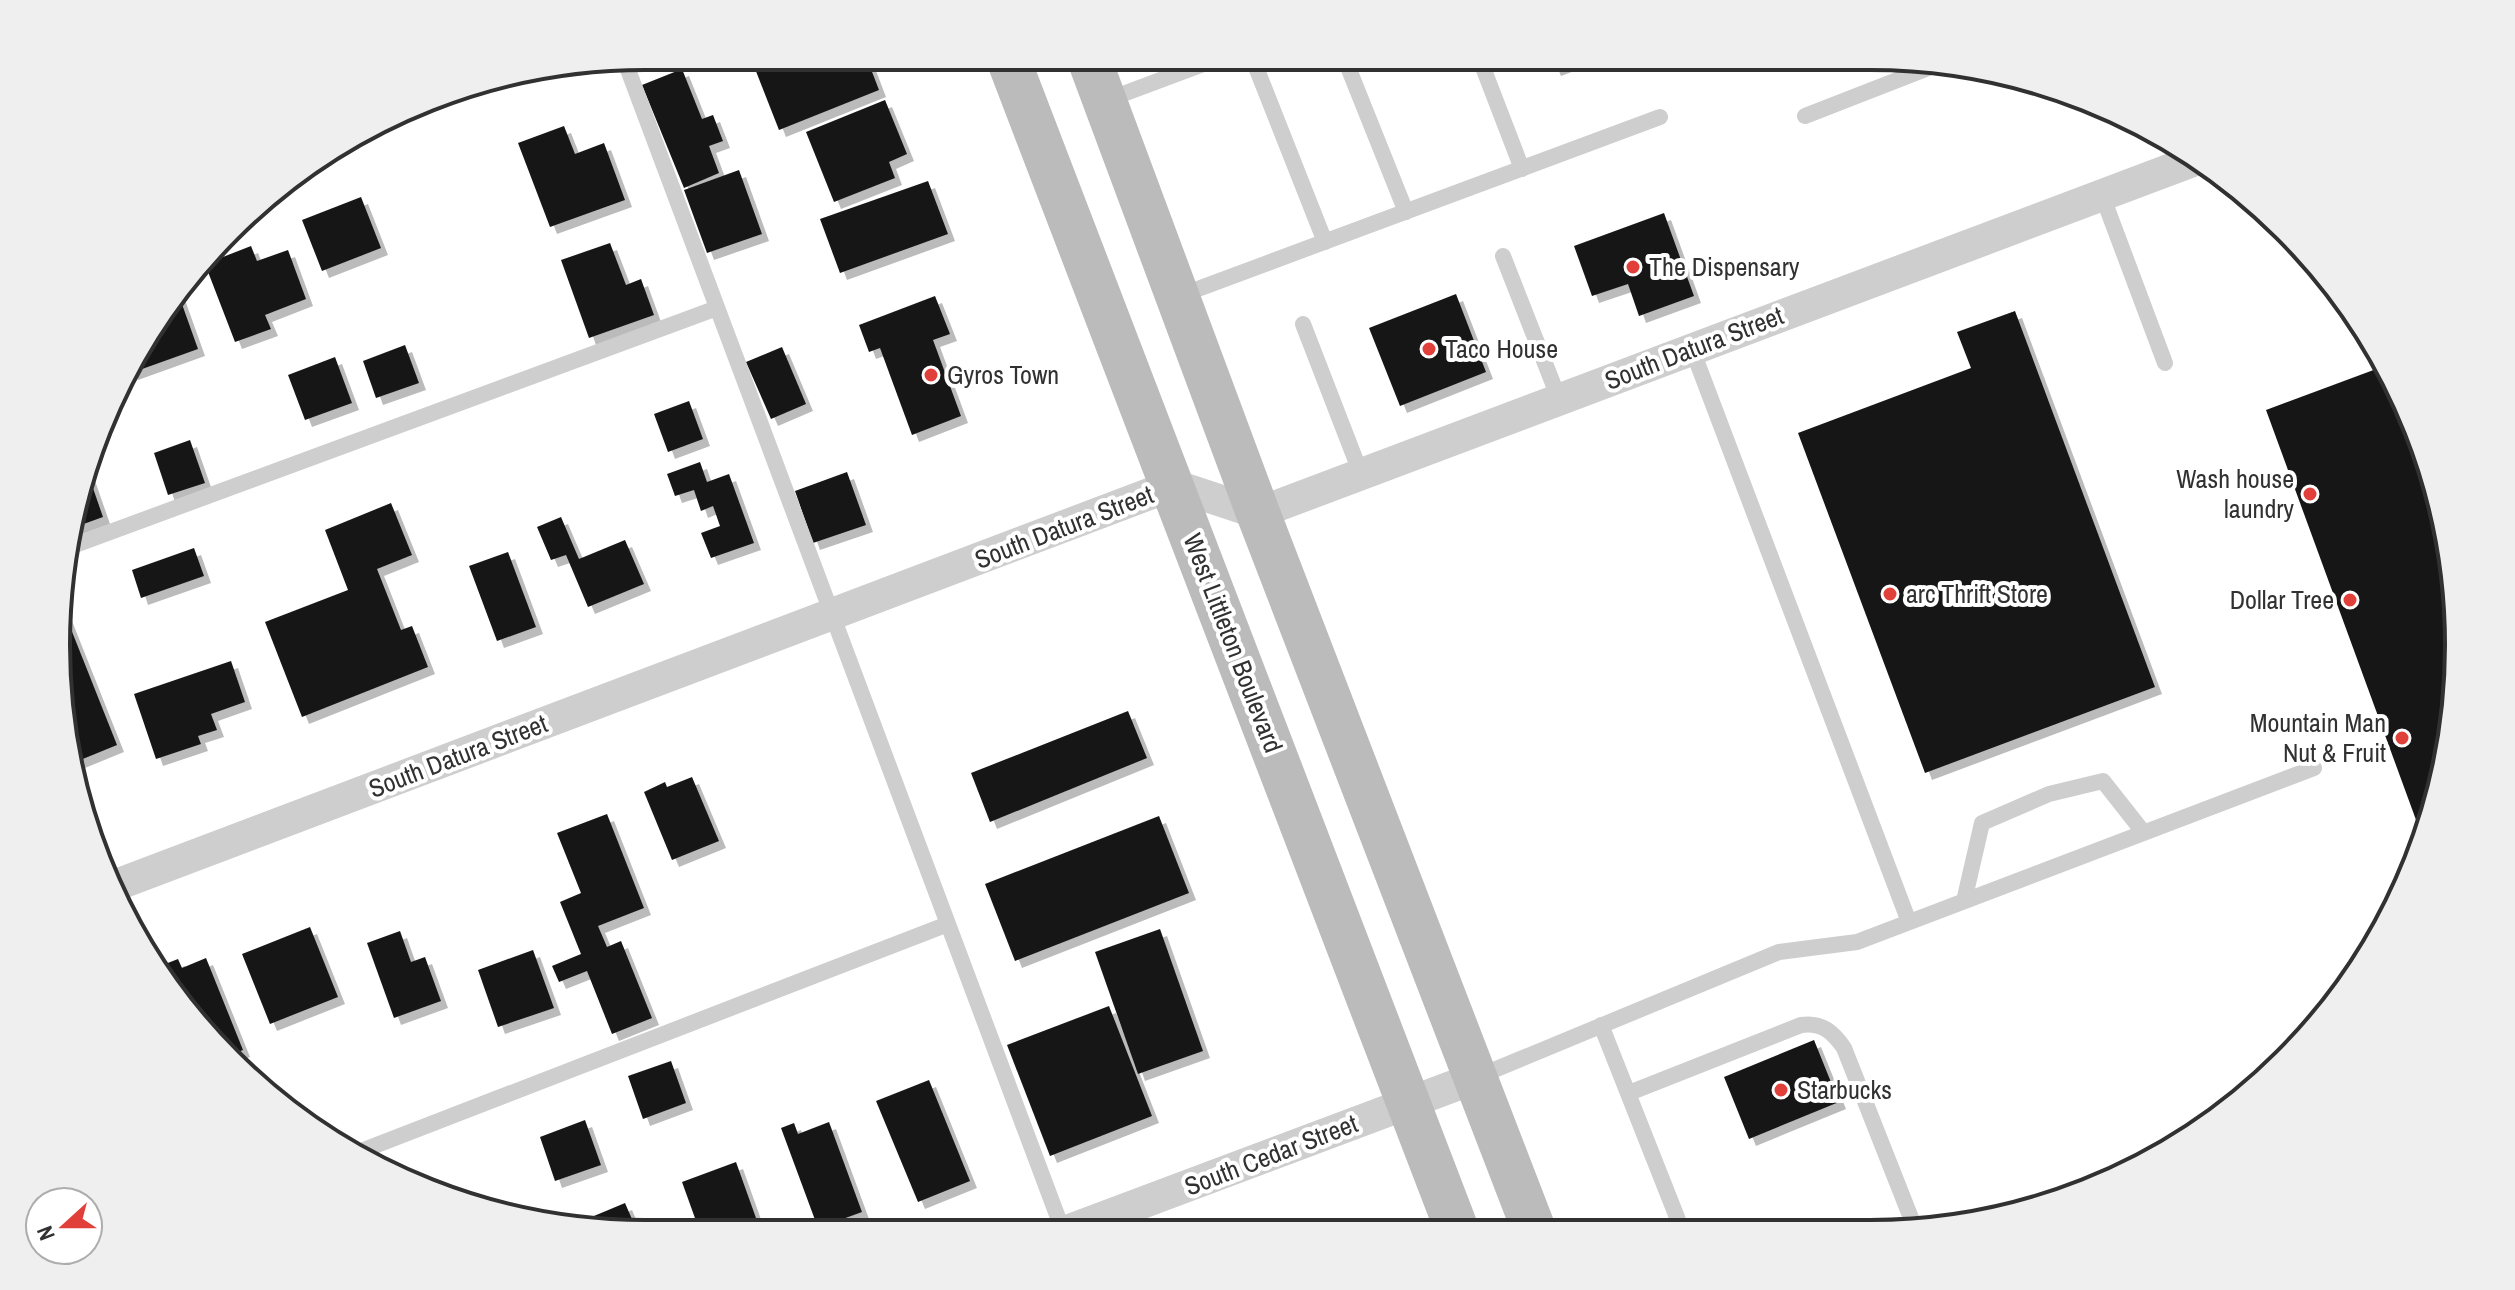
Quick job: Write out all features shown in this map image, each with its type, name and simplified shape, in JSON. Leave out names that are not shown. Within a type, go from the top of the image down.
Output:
[{"type":"main road","name":"West Littleton Boulevard","points":[[1012,70],[1453,1220]]},
{"type":"main road","points":[[1093,70],[1258,513],[1530,1220]]},
{"type":"street","name":"South Datura Street","points":[[122,883],[1173,485],[1258,513],[2184,164]]},
{"type":"street","name":"South Cedar Street","points":[[1095,1220],[1475,1078]]},
{"type":"lane","points":[[628,70],[1061,1220]]},
{"type":"lane","points":[[1105,101],[1187,70]]},
{"type":"lane","points":[[1257,70],[1325,242]]},
{"type":"lane","points":[[1349,70],[1406,212]]},
{"type":"lane","points":[[1484,70],[1522,169]]},
{"type":"lane","points":[[1805,116],[1918,72]]},
{"type":"lane","points":[[1178,297],[1660,117]]},
{"type":"lane","points":[[2102,195],[2165,363]]},
{"type":"lane","points":[[1503,256],[1559,399]]},
{"type":"lane","points":[[79,543],[717,308]]},
{"type":"lane","points":[[1303,324],[1361,474]]},
{"type":"lane","points":[[1692,349],[1909,922]]},
{"type":"lane","points":[[1475,1078],[1779,952],[1857,942],[2314,768]]},
{"type":"lane","points":[[1964,901],[1982,823],[2049,794],[2103,781],[2144,833]]},
{"type":"lane","points":[[367,1149],[948,924]]},
{"type":"lane","points":[[1629,1093],[1801,1025],[1815,1023],[1833,1032],[1844,1048],[1911,1218]]},
{"type":"lane","points":[[1601,1025],[1678,1220]]},
{"type":"building","points":[[682,70],[702,119],[713,115],[723,141],[709,146],[719,173],[684,188],[642,85]]},
{"type":"building","points":[[755,70],[871,70],[879,90],[779,130]]},
{"type":"building","points":[[885,100],[907,154],[889,162],[895,178],[834,202],[806,132]]},
{"type":"building","points":[[564,126],[575,154],[604,143],[625,200],[550,227],[518,143]]},
{"type":"building","points":[[739,170],[762,234],[707,253],[684,190]]},
{"type":"building","points":[[928,181],[948,234],[840,273],[820,219]]},
{"type":"building","points":[[361,197],[381,248],[322,271],[302,220]]},
{"type":"building","points":[[1664,213],[1694,296],[1639,316],[1628,284],[1592,296],[1574,246]]},
{"type":"building","points":[[610,243],[626,285],[641,279],[654,315],[589,338],[561,260]]},
{"type":"building","points":[[251,246],[257,261],[288,250],[306,299],[265,315],[271,329],[235,342],[208,272],[220,258]]},
{"type":"building","points":[[1456,294],[1486,372],[1400,406],[1369,328]]},
{"type":"building","points":[[935,296],[950,334],[933,340],[961,416],[912,435],[880,348],[869,352],[859,325]]},
{"type":"building","points":[[182,305],[198,349],[140,370]]},
{"type":"building","points":[[2015,311],[2155,687],[1925,773],[1798,433],[1971,368],[1957,332]]},
{"type":"building","points":[[405,345],[419,383],[376,398],[363,361]]},
{"type":"building","points":[[782,347],[806,404],[771,419],[746,362]]},
{"type":"building","points":[[335,357],[352,403],[305,420],[288,375]]},
{"type":"building","points":[[2374,370],[2414,460],[2434,533],[2444,607],[2445,645],[2440,720],[2434,757],[2417,822],[2266,410]]},
{"type":"building","points":[[689,401],[703,439],[668,452],[654,414]]},
{"type":"building","points":[[190,440],[205,483],[168,495],[154,453]]},
{"type":"building","points":[[700,462],[707,482],[729,474],[754,543],[711,558],[701,533],[720,526],[713,506],[701,511],[694,490],[675,496],[667,474]]},
{"type":"building","points":[[847,472],[866,525],[813,543],[795,491]]},
{"type":"building","points":[[93,487],[103,517],[83,524]]},
{"type":"building","points":[[391,503],[412,555],[377,569],[401,630],[412,626],[428,667],[302,717],[265,622],[348,590],[325,530]]},
{"type":"building","points":[[561,517],[579,559],[625,540],[644,584],[588,607],[566,555],[551,560],[537,527]]},
{"type":"building","points":[[194,548],[204,576],[141,598],[132,570]]},
{"type":"building","points":[[508,552],[536,627],[497,641],[469,566]]},
{"type":"building","points":[[70,628],[117,745],[82,759],[71,683]]},
{"type":"building","points":[[231,661],[245,702],[211,714],[217,730],[198,736],[201,744],[156,759],[134,694]]},
{"type":"building","points":[[1128,711],[1147,758],[990,822],[971,773]]},
{"type":"building","points":[[692,777],[719,841],[672,860],[644,792],[665,782],[667,787]]},
{"type":"building","points":[[607,814],[644,908],[598,926],[607,947],[621,941],[652,1018],[612,1034],[587,971],[559,982],[552,966],[581,954],[560,902],[581,893],[557,833]]},
{"type":"building","points":[[1159,816],[1189,893],[1015,961],[985,884]]},
{"type":"building","points":[[310,927],[338,997],[270,1024],[242,954]]},
{"type":"building","points":[[1160,929],[1203,1051],[1138,1074],[1095,952]]},
{"type":"building","points":[[400,931],[411,962],[425,957],[441,1001],[394,1018],[367,943]]},
{"type":"building","points":[[533,950],[554,1008],[498,1027],[478,970]]},
{"type":"building","points":[[206,958],[243,1050],[238,1052],[213,1024],[167,963],[178,959],[182,968]]},
{"type":"building","points":[[1109,1006],[1152,1116],[1050,1156],[1007,1045]]},
{"type":"building","name":"Starbucks","points":[[1814,1040],[1839,1102],[1749,1139],[1724,1077]]},
{"type":"building","points":[[671,1061],[686,1103],[643,1119],[628,1076]]},
{"type":"building","points":[[929,1080],[970,1181],[918,1202],[876,1101]]},
{"type":"building","points":[[585,1120],[601,1165],[555,1181],[540,1137]]},
{"type":"building","points":[[829,1122],[862,1212],[840,1220],[815,1220],[781,1128],[794,1123],[798,1134]]},
{"type":"building","points":[[736,1162],[757,1220],[696,1220],[682,1182]]},
{"type":"building","points":[[625,1203],[632,1220],[607,1219],[591,1217]]},
{"type":"place","name":"The Dispensary","points":[[1633,267]]},
{"type":"place","name":"Taco House","points":[[1429,349]]},
{"type":"place","name":"Gyros Town","points":[[931,375]]},
{"type":"place","name":"Wash house laundry","points":[[2310,494]]},
{"type":"place","name":"arc Thrift Store","points":[[1890,594]]},
{"type":"place","name":"Dollar Tree","points":[[2350,600]]},
{"type":"place","name":"Mountain Man Nut & Fruit","points":[[2402,738]]},
{"type":"place","name":"Starbucks","points":[[1781,1090]]}]
